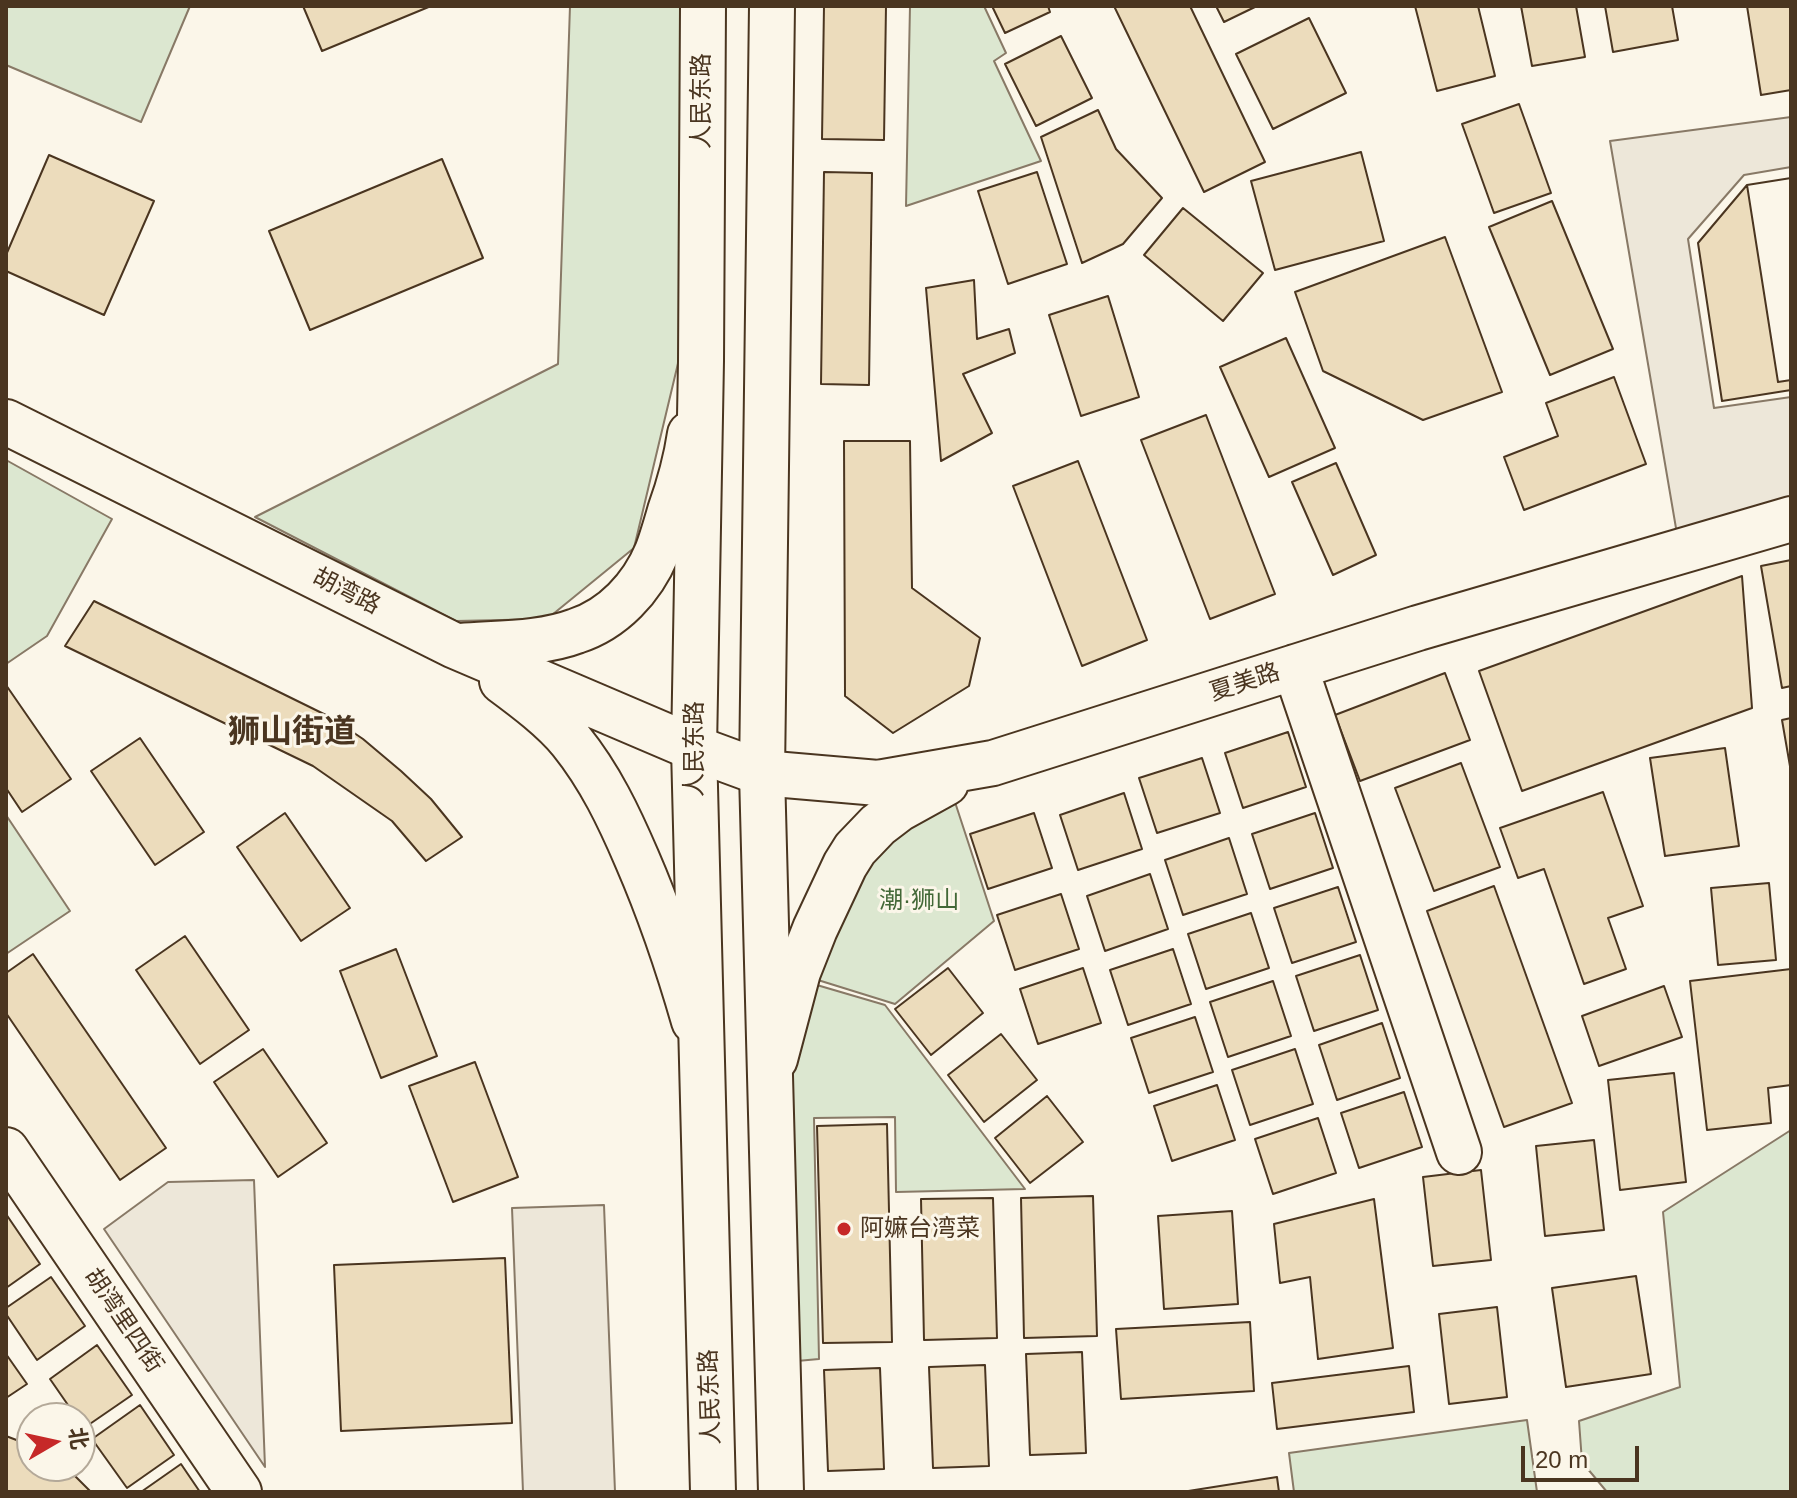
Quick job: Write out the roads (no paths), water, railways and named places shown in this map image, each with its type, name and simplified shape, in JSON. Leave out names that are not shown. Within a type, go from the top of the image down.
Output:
[{"type":"street","name":"人民东路","points":[[703,6],[694,748],[713,1492]]},
{"type":"street","points":[[772,6],[762,773],[781,1492]]},
{"type":"street","points":[[455,646],[553,638],[599,621],[618,608],[650,565],[665,529],[688,449],[701,361]]},
{"type":"street","name":"胡湾路","points":[[6,422],[455,646],[694,748]]},
{"type":"street","name":"夏美路","points":[[694,748],[762,773],[878,783],[993,763],[1434,623],[1791,519]]},
{"type":"street","points":[[455,646],[525,699],[570,739],[593,771],[616,810],[658,906],[701,1045]]},
{"type":"street","points":[[1295,667],[1459,1152]]},
{"type":"street","points":[[770,1076],[798,972],[834,887],[855,849],[899,809],[939,786],[993,763]]},
{"type":"street","name":"胡湾里四街","points":[[6,1150],[239,1492]]},
{"type":"place","name":"阿嫲台湾菜","points":[[844,1229]]},
{"type":"district","name":"狮山街道","points":[[292,733]]},
{"type":"park label","name":"潮·狮山","points":[[919,901]]}]
